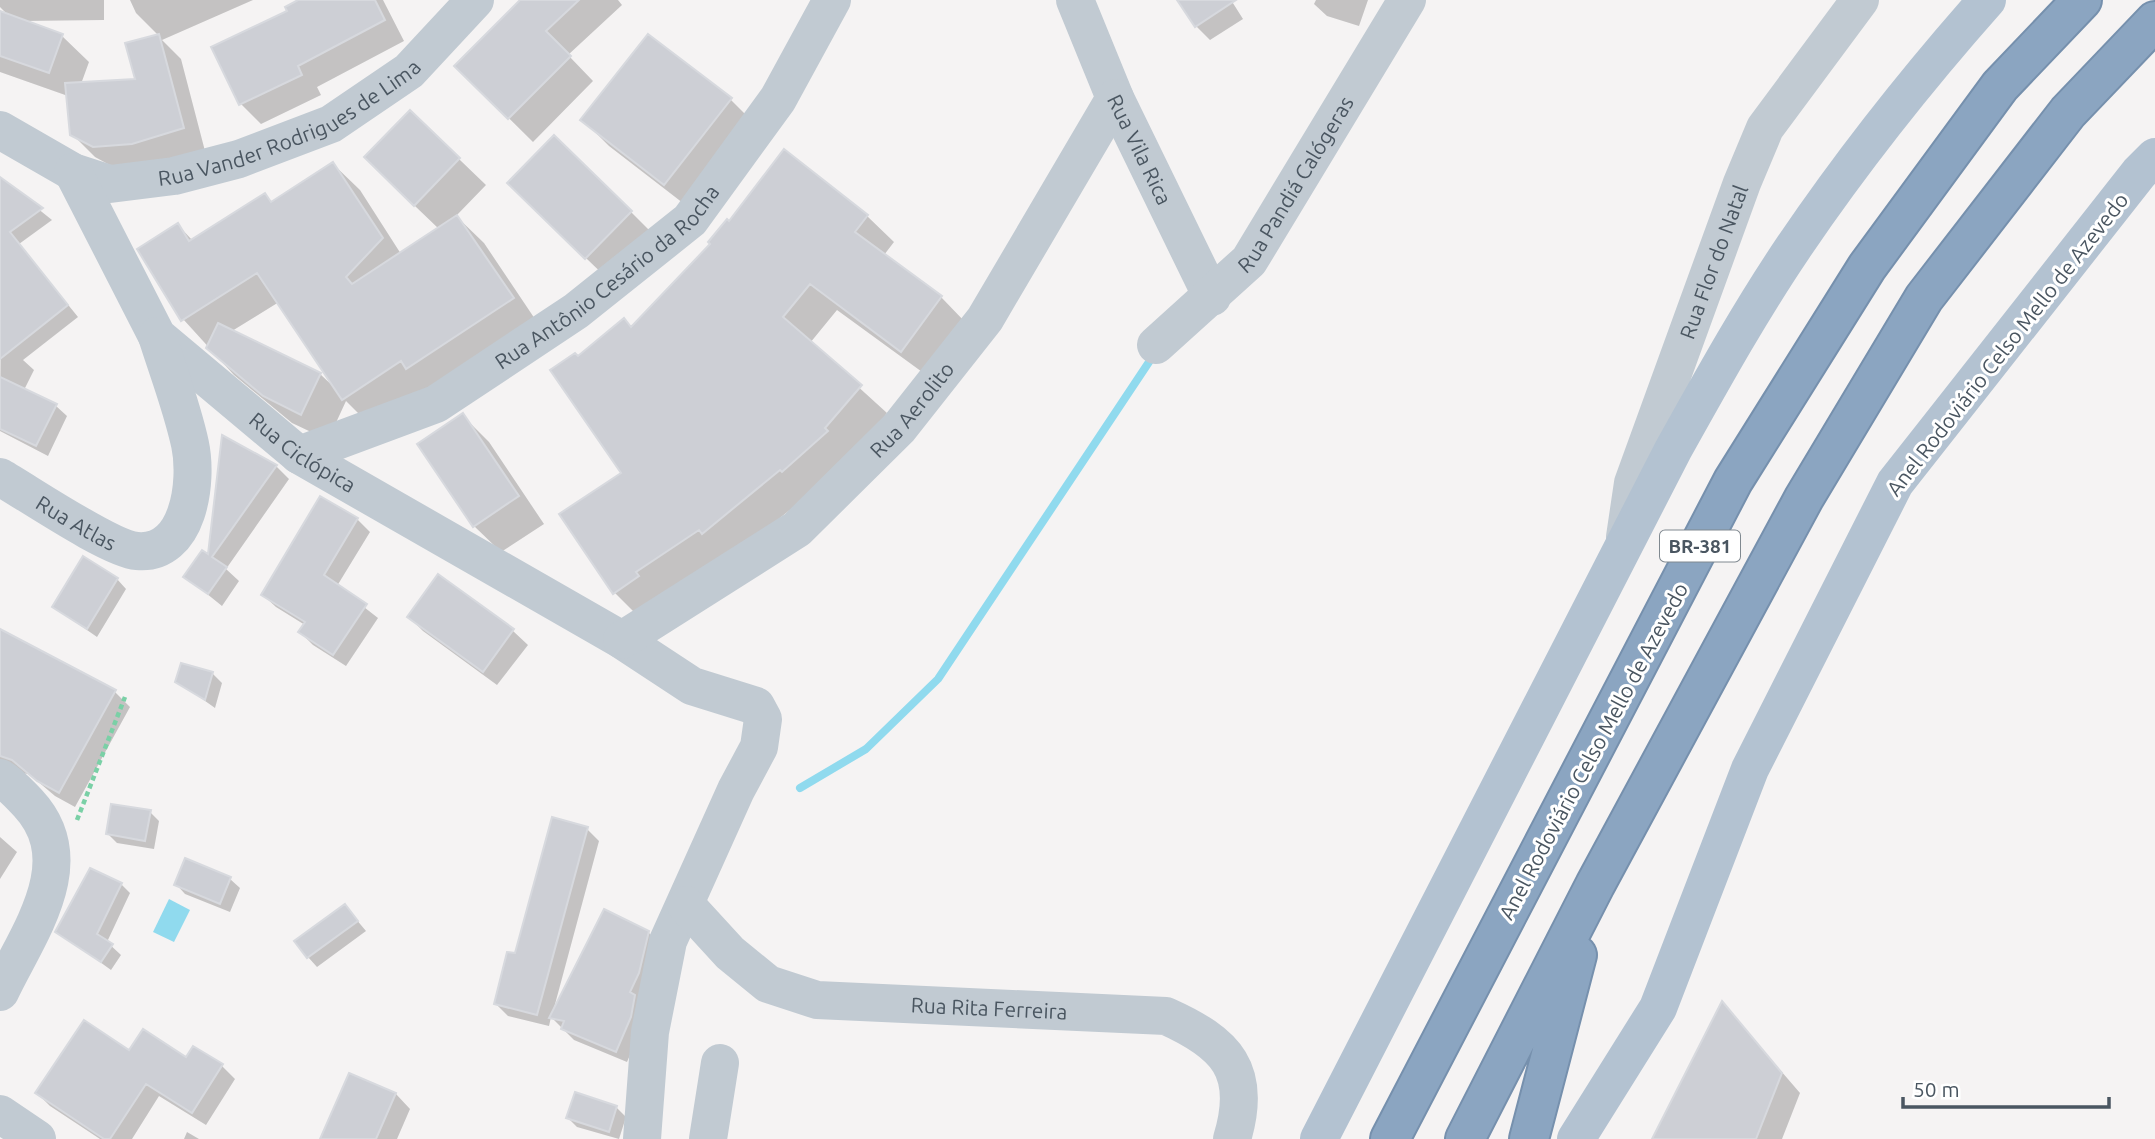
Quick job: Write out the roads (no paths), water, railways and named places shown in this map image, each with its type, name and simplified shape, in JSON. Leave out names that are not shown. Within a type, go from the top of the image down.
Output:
[{"type":"highway","name":"Anel Rodoviário Celso Mello de Azevedo","points":[[1390,1139],[1733,481],[1867,267],[2000,86],[2082,0]]},
{"type":"highway","name":"BR-381","points":[[1465,1139],[1595,885],[1804,498],[1924,298],[2068,112],[2155,21]]},
{"type":"highway","points":[[1529,1139],[1595,885]]},
{"type":"main road","points":[[1319,1139],[1623,547],[1726,356],[1792,249],[1858,157],[1932,61],[1987,0]]},
{"type":"main road","name":"Anel Rodoviário Celso Mello de Azevedo","points":[[1576,1139],[1658,1008],[1750,769],[1895,483],[2139,173],[2155,158]]},
{"type":"street","name":"Rua Vander Rodrigues de Lima","points":[[73,172],[110,184],[174,176],[239,159],[331,124],[409,71],[475,0]]},
{"type":"street","name":"Rua Antônio Cesário da Rocha","points":[[299,455],[436,404],[576,311],[690,220],[778,99],[832,0]]},
{"type":"street","name":"Rua Vila Rica","points":[[1075,0],[1115,98],[1212,297]]},
{"type":"street","name":"Rua Pandiá Calógeras","points":[[1156,345],[1249,261],[1407,0]]},
{"type":"street","name":"Rua Flor do Natal","points":[[1623,547],[1633,483],[1765,128],[1860,0]]},
{"type":"street","name":"Rua Aerolito","points":[[622,640],[797,529],[899,428],[985,319],[1115,98]]},
{"type":"street","points":[[0,131],[73,172]]},
{"type":"street","name":"Rua Ciclópica","points":[[73,172],[158,336],[299,455],[622,640],[692,686],[756,706],[764,719],[759,747],[736,790],[668,941],[650,1032],[642,1139]]},
{"type":"street","name":"Rua Atlas","points":[[0,477],[112,542],[136,551],[159,549],[180,532],[190,496],[191,446],[158,336]]},
{"type":"street","points":[[0,778],[10,783],[42,818],[52,846],[51,885],[0,992]]},
{"type":"street","name":"Rua Rita Ferreira","points":[[686,905],[730,953],[768,984],[817,1000],[1166,1016],[1204,1033],[1228,1058],[1238,1087],[1238,1116],[1232,1139]]},
{"type":"street","points":[[708,1139],[720,1063]]},
{"type":"street","points":[[0,1114],[37,1139]]},
{"type":"water","points":[[169,899],[190,910],[174,942],[153,932]]},
{"type":"waterway","points":[[800,788],[866,749],[938,679],[1151,359]]}]
